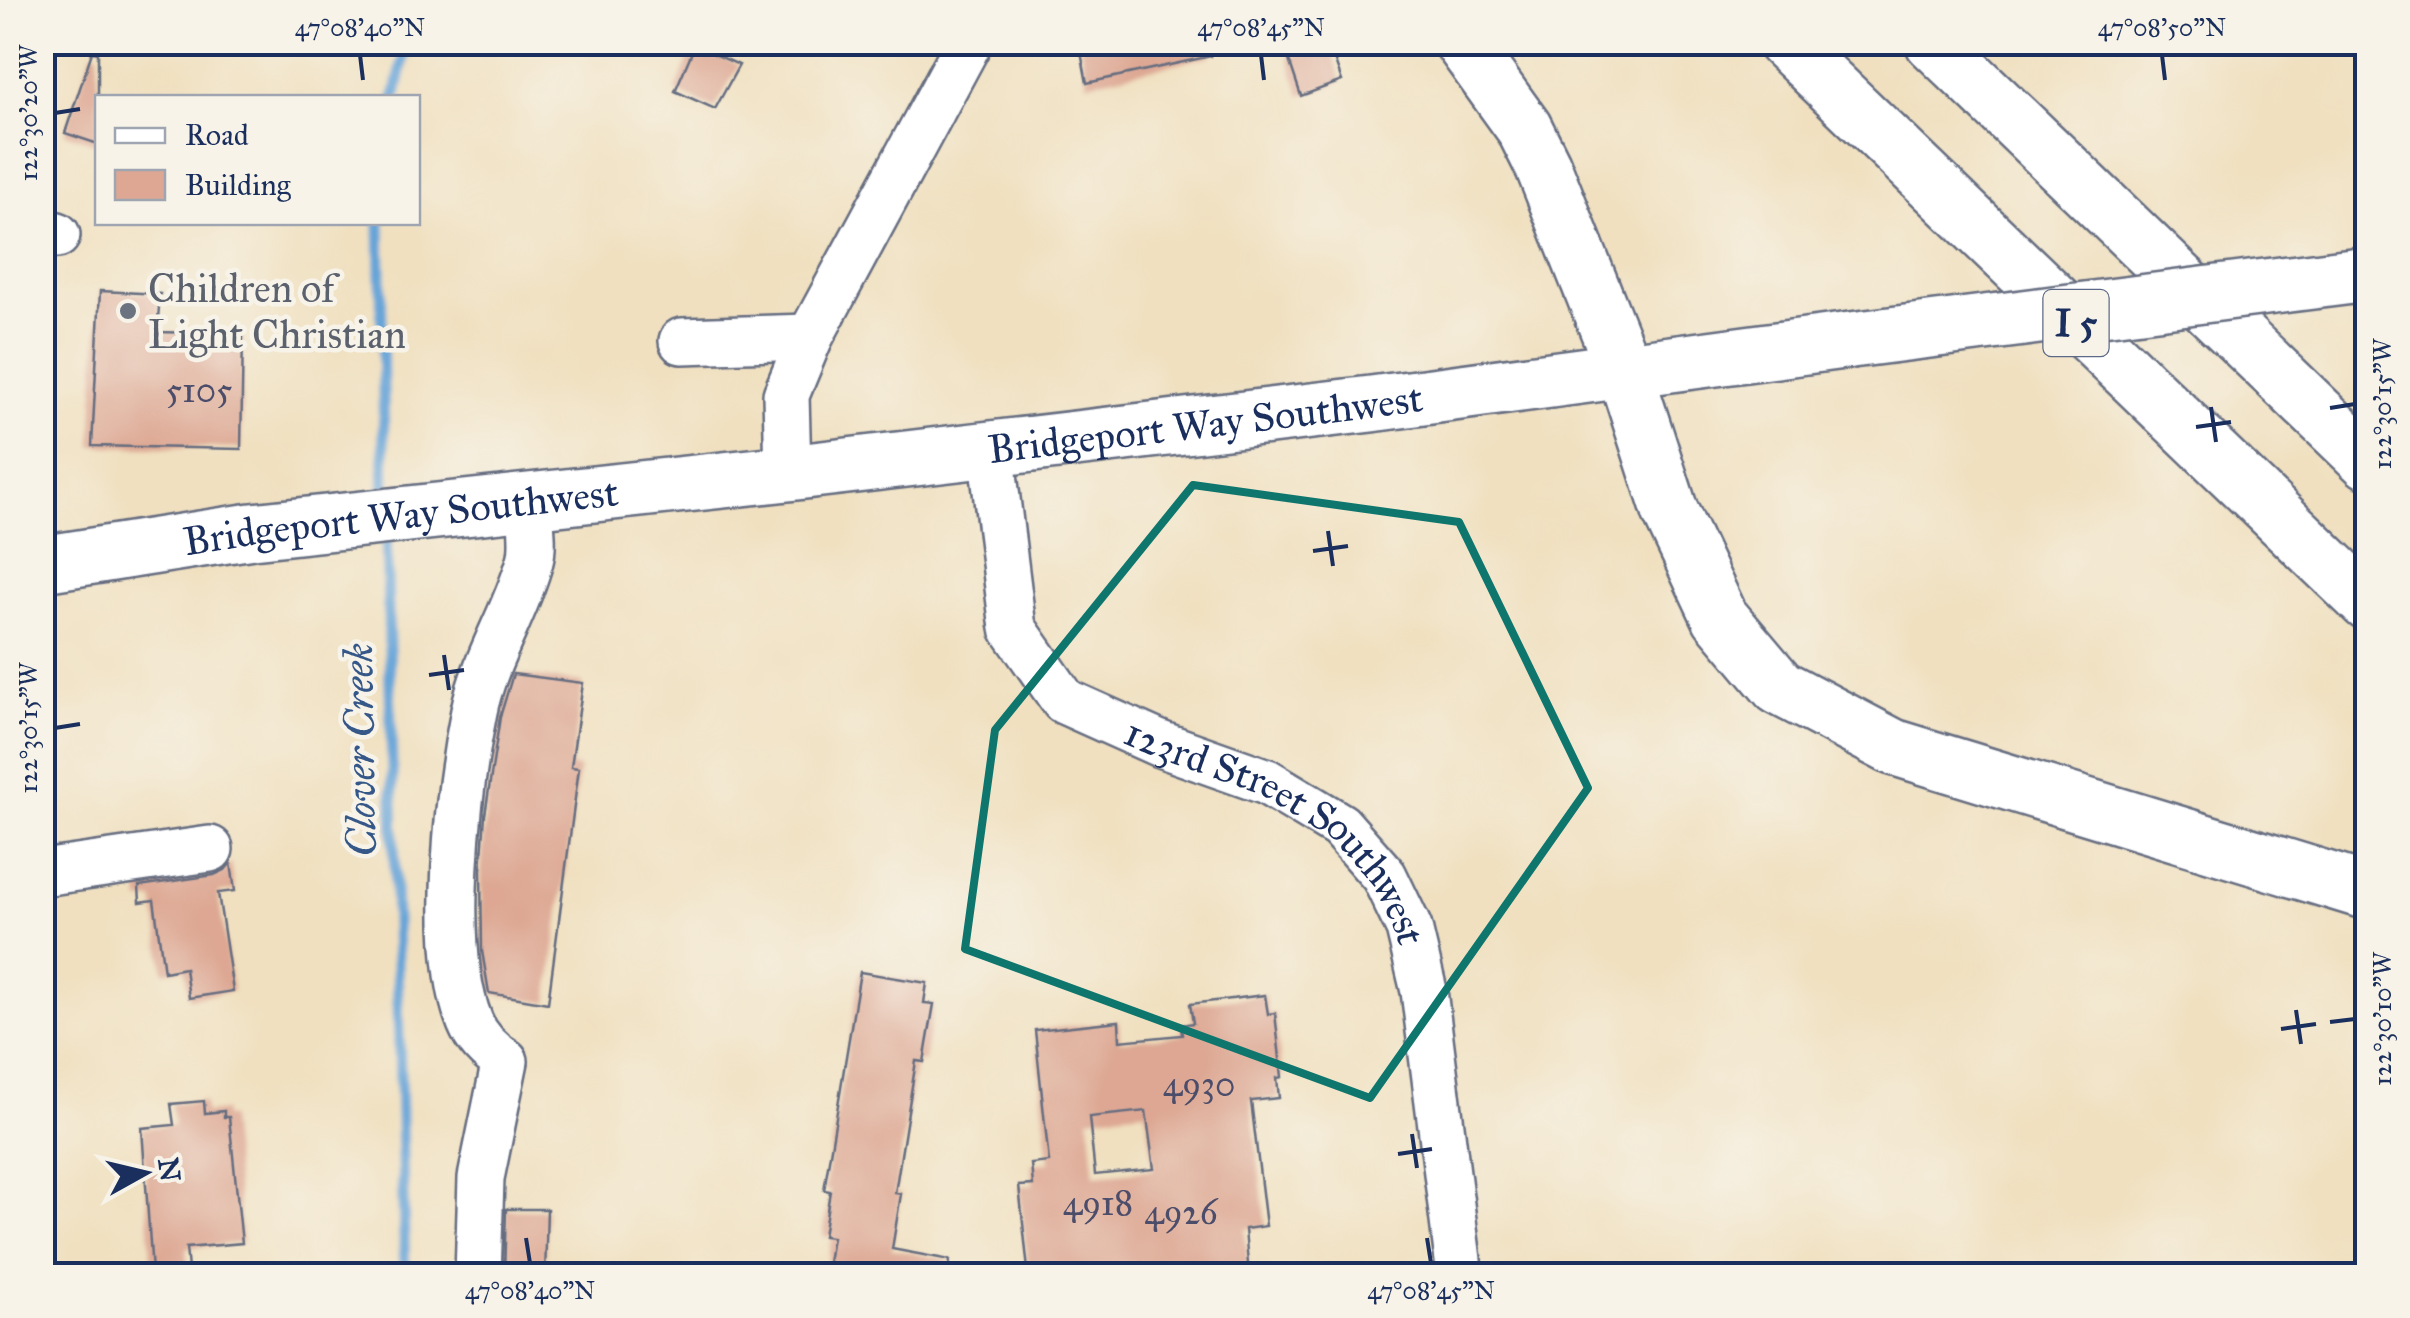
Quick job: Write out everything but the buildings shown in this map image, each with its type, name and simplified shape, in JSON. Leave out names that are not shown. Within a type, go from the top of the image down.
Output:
[{"type":"main road","points":[[1462,42],[1524,128],[1544,166],[1625,372],[1670,511],[1720,617],[1779,688],[1893,748],[2368,892]]},
{"type":"main road","name":"I 5","points":[[1786,42],[2368,602]]},
{"type":"main road","name":"I 5","points":[[1932,42],[2368,461]]},
{"type":"main road","name":"Bridgeport Way Southwest","points":[[42,564],[252,531],[990,450],[1625,372],[2368,274]]},
{"type":"street","points":[[788,473],[786,394],[810,337],[969,42]]},
{"type":"street","points":[[682,340],[810,337]]},
{"type":"street","name":"123rd Street Southwest","points":[[990,450],[1013,628],[1064,701],[1160,744],[1268,782],[1340,826],[1384,876],[1409,928],[1424,991],[1460,1276]]},
{"type":"street","points":[[478,1276],[481,1178],[505,1061],[488,1050],[472,1026],[461,995],[454,948],[459,808],[474,708],[532,557],[529,500]]},
{"type":"street","points":[[42,873],[210,848]]},
{"type":"highlighted area","points":[[1193,485],[1459,522],[1588,788],[1370,1098],[965,949],[995,730]]},
{"type":"waterway","name":"Clover Creek","points":[[396,95],[407,42]]},
{"type":"waterway","name":"Clover Creek","points":[[380,225],[385,501]]},
{"type":"waterway","name":"Clover Creek","points":[[386,530],[405,1276]]},
{"type":"place","name":"Children of Light Christian","points":[[128,311]]}]
